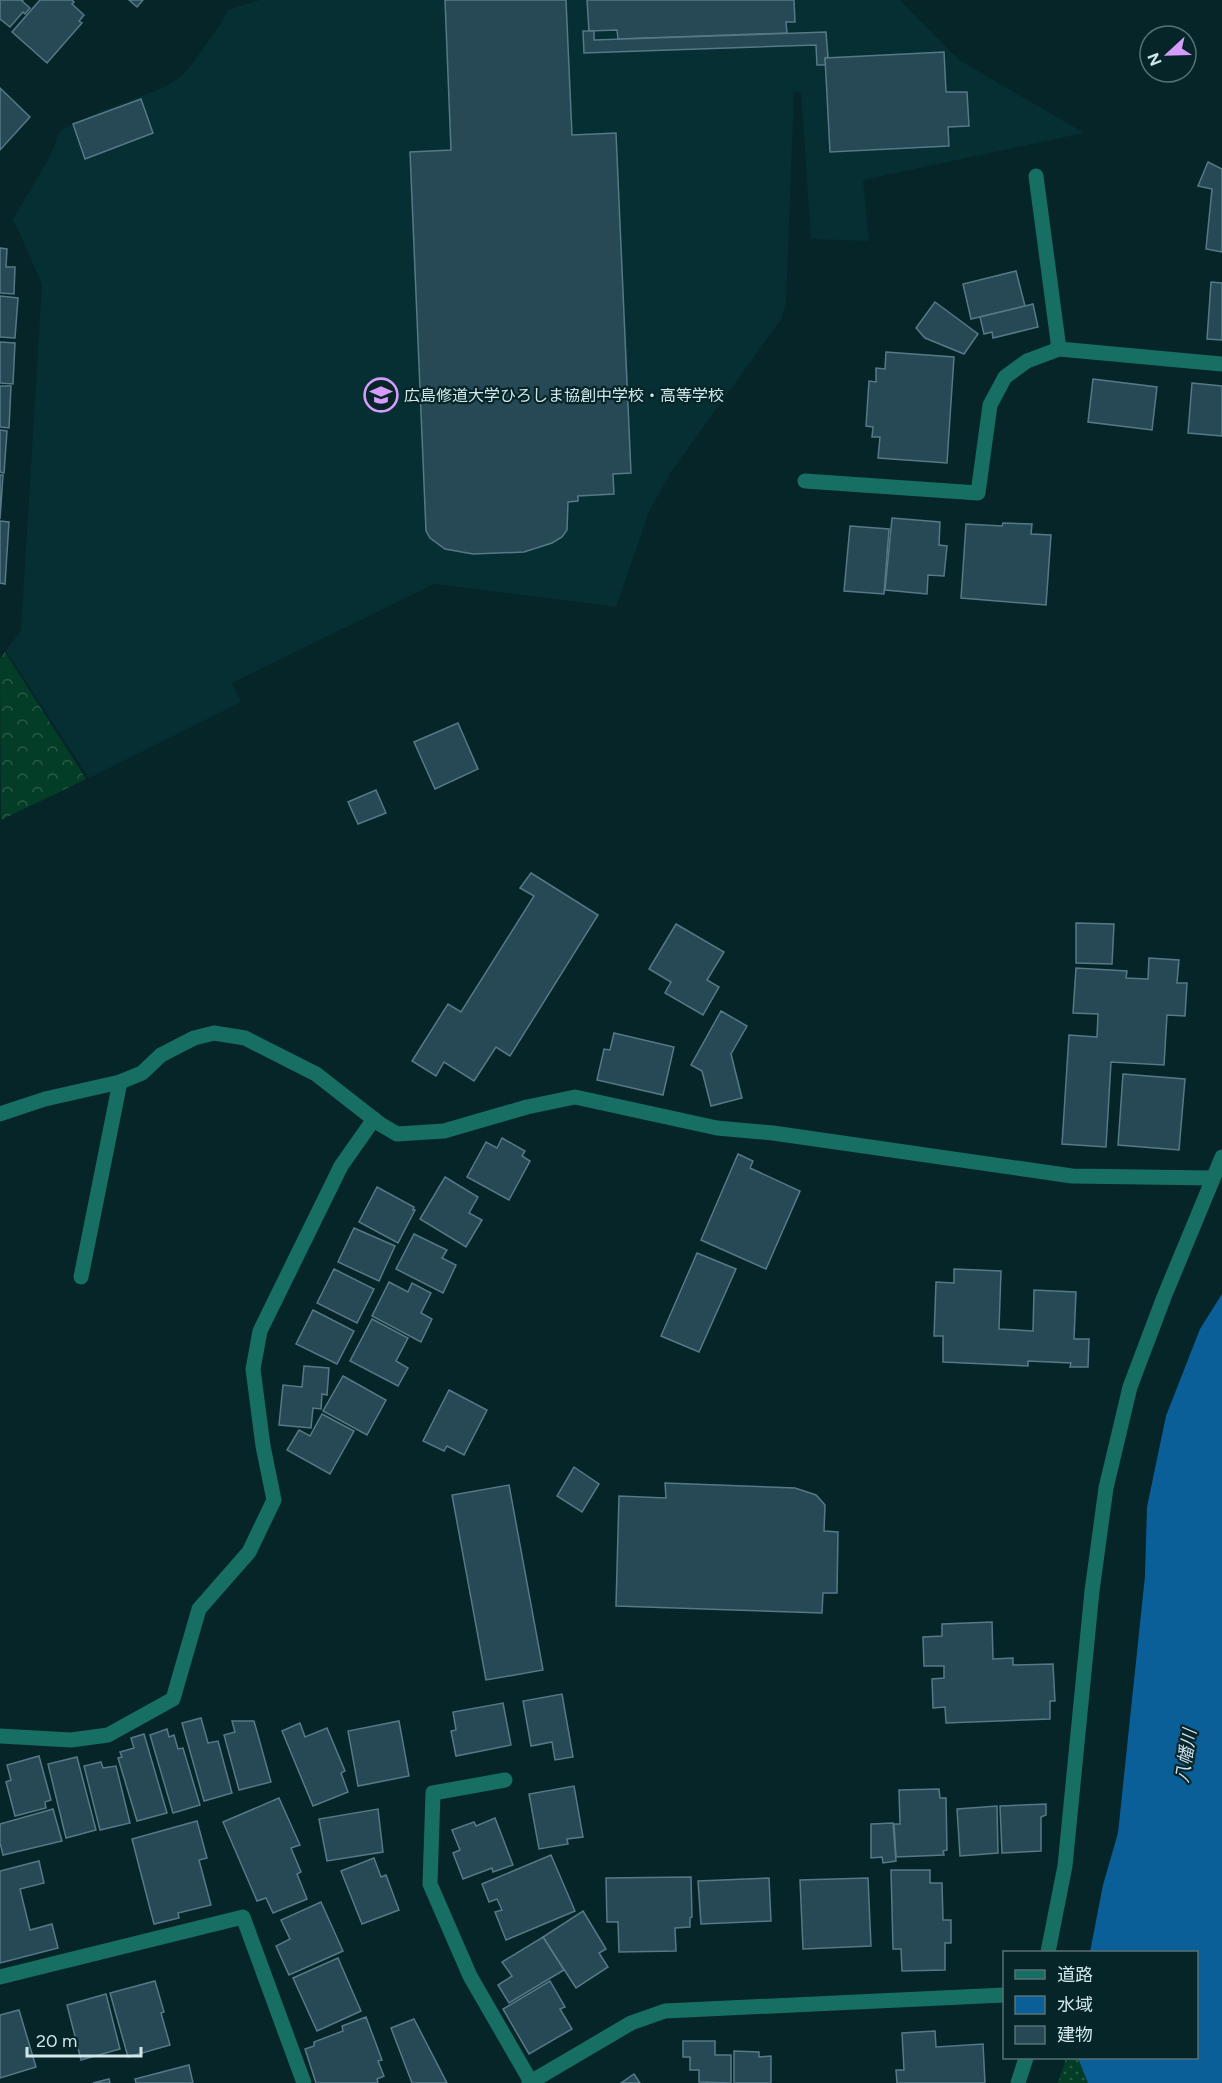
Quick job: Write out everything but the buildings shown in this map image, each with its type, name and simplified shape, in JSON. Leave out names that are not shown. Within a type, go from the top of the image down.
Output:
[{"type":"street","points":[[1036,176],[1059,349]]},
{"type":"street","points":[[805,481],[978,493],[990,405],[1005,377],[1027,361],[1059,349],[1222,364]]},
{"type":"street","points":[[0,1114],[45,1099],[120,1082],[142,1073],[161,1055],[194,1038],[214,1033],[246,1038],[316,1074],[397,1134],[444,1131],[527,1107],[575,1097],[717,1128],[773,1133],[1072,1176],[1212,1178]]},
{"type":"street","points":[[81,1276],[120,1082]]},
{"type":"street","points":[[0,1736],[71,1740],[108,1735],[173,1699],[199,1609],[249,1552],[274,1500],[263,1446],[253,1369],[260,1331],[342,1166],[374,1119]]},
{"type":"street","points":[[1048,1951],[1065,1866],[1092,1591],[1106,1488],[1130,1387],[1222,1157]]},
{"type":"street","points":[[505,1780],[433,1793],[430,1884],[470,1976],[530,2083],[549,2078],[594,2043],[631,2023],[665,2011],[1003,1995]]},
{"type":"street","points":[[0,1977],[243,1917],[304,2083]]},
{"type":"street","points":[[1018,2083],[1026,2059]]},
{"type":"shaded area","name":"広島修道大学ひろしま協創中学校・高等学校","points":[[260,0],[900,0],[959,60],[1084,133],[863,180],[869,241],[811,239],[801,92],[794,92],[786,302],[782,318],[671,472],[649,512],[616,607],[434,584],[232,683],[241,702],[89,778],[6,651],[21,630],[42,284],[13,219],[47,162],[61,130],[101,111],[160,89],[179,78],[190,67],[222,22],[227,10]]},
{"type":"green space","points":[[5,652],[86,779],[1,820],[0,659]]},
{"type":"green space","points":[[1066,2059],[1078,2059],[1088,2083],[1058,2083]]},
{"type":"water","name":"八幡川","points":[[1222,1294],[1222,2083],[1088,2083],[1078,2059],[1198,2059],[1198,1951],[1090,1951],[1103,1885],[1118,1833],[1145,1576],[1147,1507],[1166,1416],[1200,1329]]},
{"type":"place","name":"広島修道大学ひろしま協創中学校・高等学校","points":[[381,395]]}]
